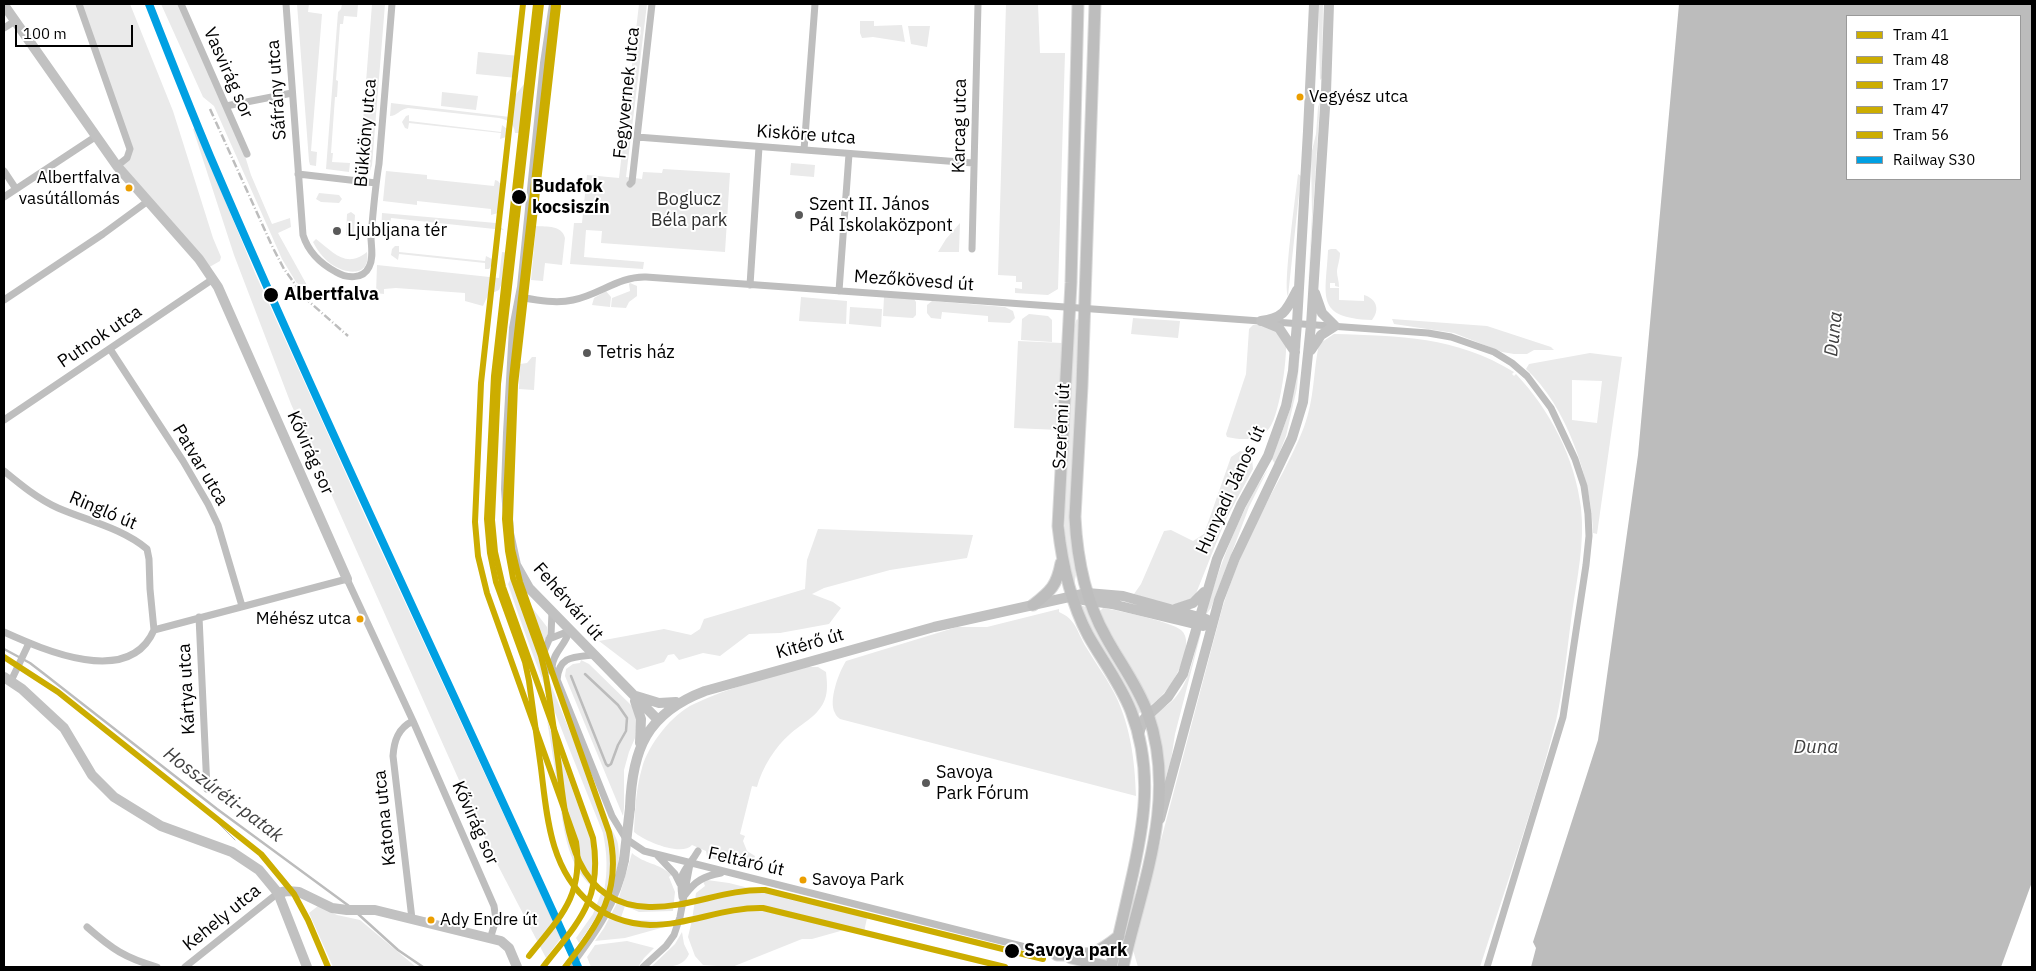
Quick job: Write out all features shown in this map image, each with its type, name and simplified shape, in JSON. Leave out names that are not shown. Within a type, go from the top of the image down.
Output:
[{"type":"main road","name":"Fehérvári út","points":[[554,4],[545,63],[522,288],[514,328],[506,489],[508,526],[519,572],[529,588],[658,720]]},
{"type":"main road","name":"Szerémi út","points":[[1078,4],[1069,307],[1058,526],[1062,558],[1072,598],[1087,633],[1123,693],[1138,736]]},
{"type":"main road","name":"Szerémi út","points":[[1095,4],[1075,517],[1078,556],[1088,597],[1106,639],[1132,679],[1148,713],[1157,748],[1160,771],[1160,794],[1156,832]]},
{"type":"main road","name":"Hunyadi János út","points":[[1138,736],[1148,713],[1168,697],[1183,674],[1207,588],[1228,532],[1274,444],[1290,389],[1299,287],[1314,4]]},
{"type":"main road","name":"Hunyadi János út","points":[[1124,964],[1156,832],[1212,624],[1235,558],[1281,463],[1296,427],[1303,402],[1314,288],[1326,92],[1329,4]]},
{"type":"main road","name":"Kővirág sor","points":[[4,5],[117,166],[199,260],[213,280],[348,579]]},
{"type":"main road","points":[[1310,92],[1326,92]]},
{"type":"main road","points":[[1261,321],[1279,318],[1286,311],[1299,287]]},
{"type":"main road","points":[[1309,353],[1318,338],[1335,326],[1322,313],[1314,288]]},
{"type":"main road","points":[[1261,321],[1279,328],[1294,352]]},
{"type":"main road","points":[[1033,605],[1055,585],[1062,558]]},
{"type":"main road","points":[[1174,609],[1193,604],[1207,588]]},
{"type":"main road","name":"Kitérő út","points":[[568,967],[589,940],[609,908],[621,877],[630,808],[632,774],[640,749],[658,720],[679,702],[704,691],[934,627],[1072,598],[1123,596],[1200,616],[1212,624]]},
{"type":"main road","name":"Kitérő út","points":[[1088,597],[1197,626],[1212,624]]},
{"type":"main road","points":[[7,679],[47,711],[64,728],[92,775],[114,797],[168,829],[240,856],[259,870],[278,893],[307,967]]},
{"type":"main road","points":[[633,695],[659,703],[679,702]]},
{"type":"main road","points":[[633,695],[642,719],[640,749]]},
{"type":"main road","points":[[1111,967],[1144,821],[1145,779],[1138,736]]},
{"type":"main road","points":[[278,893],[288,891],[302,893],[332,908],[374,910],[490,939],[506,944],[517,967]]},
{"type":"main road","points":[[1057,955],[1091,954],[1102,950],[1119,936]]},
{"type":"main road","points":[[1057,955],[1111,967],[1124,964]]},
{"type":"main road","points":[[1057,955],[1079,967]]},
{"type":"street","points":[[79,4],[130,149],[128,158],[117,166]]},
{"type":"street","name":"Vasvirág sor","points":[[181,4],[247,154]]},
{"type":"street","name":"Sáfrány utca","points":[[286,4],[298,174]]},
{"type":"street","name":"Bükköny utca","points":[[298,174],[305,242],[313,253],[334,271],[349,276],[361,276],[370,265],[392,4]]},
{"type":"street","name":"Fegyvernek utca","points":[[630,184],[632,182],[652,4]]},
{"type":"street","points":[[804,150],[815,4]]},
{"type":"street","name":"Karcag utca","points":[[972,249],[978,4]]},
{"type":"street","points":[[4,28],[15,21]]},
{"type":"street","points":[[226,106],[292,94]]},
{"type":"street","points":[[4,197],[95,137]]},
{"type":"street","name":"Kisköre utca","points":[[637,138],[973,163]]},
{"type":"street","points":[[750,285],[759,147]]},
{"type":"street","points":[[839,291],[849,154]]},
{"type":"street","points":[[4,171],[16,189]]},
{"type":"street","points":[[298,174],[376,183]]},
{"type":"street","points":[[4,300],[103,234],[148,201]]},
{"type":"street","name":"Mezőkövesd út","points":[[519,297],[546,301],[571,301],[626,279],[640,277],[1428,333],[1451,337],[1494,352],[1512,363],[1537,386],[1561,426],[1581,476],[1588,514],[1589,536],[1564,717],[1487,967]]},
{"type":"street","name":"Putnok utca","points":[[4,420],[213,280]]},
{"type":"street","name":"Patvar utca","points":[[110,349],[183,461],[208,504],[218,525],[242,606]]},
{"type":"street","name":"Ringló út","points":[[4,471],[38,498],[58,508],[119,531],[147,549],[154,630]]},
{"type":"street","points":[[4,632],[29,643],[74,658],[118,660],[132,655],[143,648],[151,639],[154,630],[348,579]]},
{"type":"street","name":"Kővirág sor","points":[[348,579],[494,906],[496,920],[490,939]]},
{"type":"street","name":"Feltáró út","points":[[552,612],[549,639],[544,655],[546,663],[557,683]]},
{"type":"street","name":"Kártya utca","points":[[199,617],[207,789]]},
{"type":"street","points":[[549,639],[569,631]]},
{"type":"street","name":"Feltáró út","points":[[569,631],[564,645],[553,660],[552,667],[612,816],[620,832],[633,845],[658,855],[690,864],[1057,955]]},
{"type":"street","points":[[7,679],[21,661],[29,643]]},
{"type":"street","points":[[557,683],[558,671],[563,662],[569,658],[593,654]]},
{"type":"street","name":"Katona utca","points":[[412,919],[393,756],[397,737],[404,726],[413,721]]},
{"type":"street","points":[[682,900],[680,884],[683,870],[690,864],[698,851]]},
{"type":"street","points":[[658,855],[675,874],[680,884]]},
{"type":"street","points":[[644,967],[666,946],[674,935],[680,917],[690,864]]},
{"type":"street","points":[[682,900],[694,882],[710,875],[725,873]]},
{"type":"street","name":"Kehely utca","points":[[185,967],[278,893]]},
{"type":"street","points":[[88,927],[112,948],[127,958],[157,967]]},
{"type":"green space","points":[[79,4],[130,4],[173,111],[213,238],[221,257],[220,261],[206,269],[117,166],[130,153]]},
{"type":"green space","points":[[161,4],[181,4],[272,224],[290,218],[291,227],[278,233],[313,296],[296,282],[282,259],[214,106],[203,97]]},
{"type":"green space","points":[[297,4],[309,4],[308,12],[322,14],[311,151],[317,152],[316,166],[310,165],[309,161]]},
{"type":"green space","points":[[342,4],[358,4],[357,17],[344,16],[343,24],[340,24],[336,80],[338,81],[337,97],[335,97],[331,153],[333,153],[332,162],[350,163],[349,172],[326,169],[338,12]]},
{"type":"green space","points":[[372,4],[385,4],[372,165],[370,171],[359,173]]},
{"type":"green space","name":"Boglucz Béla park","points":[[639,4],[647,4],[626,177],[642,179],[643,172],[662,173],[663,169],[730,173],[725,252],[601,243],[602,231],[586,230],[584,257],[644,262],[643,269],[570,264],[574,223],[582,223],[587,175],[619,178]]},
{"type":"green space","points":[[1006,4],[1038,4],[1040,53],[1065,53],[1058,289],[1048,295],[1015,293],[1015,288],[1022,289],[1022,282],[1016,282],[1016,276],[998,275]]},
{"type":"green space","points":[[1318,4],[1323,4],[1322,78],[1320,80]]},
{"type":"green space","points":[[860,21],[874,21],[874,26],[902,25],[905,42],[873,37],[862,38]]},
{"type":"green space","points":[[908,26],[930,26],[927,47],[911,44]]},
{"type":"green space","points":[[478,52],[519,56],[517,78],[476,74]]},
{"type":"green space","points":[[525,83],[520,133],[515,133],[510,122],[499,118],[408,108],[390,116],[391,103],[510,117],[512,99]]},
{"type":"green space","points":[[442,92],[478,96],[476,110],[441,106]]},
{"type":"green space","points":[[1320,101],[1307,302],[1312,214],[1311,155]]},
{"type":"green space","points":[[409,115],[409,121],[501,132],[502,125],[507,129],[506,137],[500,139],[501,133],[409,123],[408,129],[405,128],[402,122]]},
{"type":"green space","points":[[195,128],[255,273],[369,525],[561,938],[546,958],[492,854],[291,404],[234,255],[193,129]]},
{"type":"green space","points":[[791,163],[815,165],[814,177],[790,175]]},
{"type":"green space","points":[[386,171],[427,175],[427,179],[494,186],[495,180],[498,181],[502,186],[500,210],[498,213],[491,215],[491,209],[417,201],[417,205],[383,201]]},
{"type":"green space","points":[[1298,174],[1301,176],[1288,296],[1288,257]]},
{"type":"green space","points":[[319,193],[339,195],[342,199],[339,203],[321,202],[316,199]]},
{"type":"green space","points":[[351,212],[355,215],[354,234],[349,237],[346,235],[347,214]]},
{"type":"green space","points":[[382,213],[496,223],[504,230],[391,218],[389,232],[393,233],[393,236],[381,235]]},
{"type":"green space","points":[[960,223],[959,252],[938,252],[946,239]]},
{"type":"green space","points":[[536,226],[557,229],[561,231],[565,238],[562,265],[545,263],[543,281],[531,280]]},
{"type":"green space","points":[[316,239],[340,257],[346,259],[359,257],[367,252],[365,266],[356,272],[337,267],[328,262],[318,251],[313,242]]},
{"type":"green space","points":[[395,246],[399,246],[399,252],[485,261],[486,256],[492,259],[493,263],[489,269],[485,269],[485,263],[399,254],[398,260],[391,255],[392,249]]},
{"type":"green space","points":[[1336,249],[1340,253],[1337,272],[1339,287],[1335,286],[1335,283],[1330,283],[1330,288],[1339,288],[1339,300],[1364,301],[1364,295],[1372,299],[1376,305],[1376,312],[1372,320],[1340,315],[1332,309],[1326,292],[1328,250]]},
{"type":"green space","points":[[502,252],[511,253],[507,283],[502,283],[499,290],[488,295],[483,306],[465,301],[465,293],[396,288],[384,289],[384,294],[376,293],[377,265],[499,278]]},
{"type":"green space","points":[[630,283],[637,286],[637,296],[629,302],[626,308],[611,307],[612,298],[630,291]]},
{"type":"green space","points":[[606,291],[611,297],[610,307],[592,305],[594,298]]},
{"type":"green space","points":[[801,297],[847,301],[846,324],[799,321]]},
{"type":"green space","points":[[884,297],[914,299],[916,302],[916,315],[913,318],[883,316]]},
{"type":"green space","points":[[932,301],[1005,307],[1013,311],[1015,318],[1010,323],[988,322],[988,316],[942,312],[941,319],[931,318],[927,313],[927,305]]},
{"type":"green space","points":[[850,307],[882,309],[881,327],[849,324]]},
{"type":"green space","points":[[1029,314],[1048,316],[1052,320],[1052,342],[1021,340],[1022,319]]},
{"type":"green space","points":[[1133,318],[1180,321],[1178,338],[1131,334]]},
{"type":"green space","points":[[1077,319],[1079,321],[1070,528],[1076,575],[1074,584],[1067,552],[1065,516],[1069,384],[1074,330]]},
{"type":"green space","points":[[1392,319],[1487,326],[1551,347],[1554,350],[1534,350],[1527,354],[1502,352],[1454,333],[1394,324]]},
{"type":"green space","points":[[1260,324],[1275,330],[1286,344],[1284,376],[1279,403],[1271,425],[1263,434],[1258,437],[1243,439],[1227,437],[1226,434],[1246,374],[1249,329],[1253,325]]},
{"type":"green space","points":[[1334,334],[1404,337],[1427,340],[1470,351],[1492,360],[1514,372],[1512,374],[1514,376],[1516,374],[1528,388],[1550,419],[1567,453],[1578,489],[1581,508],[1580,560],[1559,708],[1530,814],[1480,967],[1138,967],[1133,950],[1137,931],[1222,609],[1234,573],[1249,539],[1289,461],[1304,427],[1312,395],[1319,344]]},
{"type":"green space","points":[[1301,340],[1297,388],[1286,436],[1275,464],[1272,459],[1291,407]]},
{"type":"green space","points":[[1018,341],[1062,343],[1059,430],[1014,428]]},
{"type":"green space","points":[[1590,353],[1622,357],[1597,534],[1593,533],[1588,490],[1574,445],[1565,423],[1553,402],[1526,369],[1529,364]],"holes":[[[1572,380],[1602,381],[1597,423],[1572,420]]]},
{"type":"green space","points":[[532,357],[536,357],[534,390],[519,389],[520,364],[527,363]]},
{"type":"green space","points":[[1240,451],[1246,452],[1252,457],[1253,469],[1225,521],[1195,596],[1181,604],[1165,604],[1134,594],[1141,584],[1164,531],[1171,530],[1193,541],[1204,534],[1231,457]]},
{"type":"green space","points":[[1268,469],[1249,507],[1211,608],[1205,616],[1216,579],[1239,521]]},
{"type":"green space","points":[[818,529],[973,535],[967,558],[890,570],[824,588],[812,594],[833,602],[841,608],[829,624],[780,633],[749,634],[720,656],[703,653],[679,660],[674,654],[668,655],[664,662],[637,670],[599,641],[664,629],[691,635],[700,629],[704,619],[805,589],[807,560]]},
{"type":"green space","points":[[512,576],[521,593],[547,627],[547,636],[542,645],[540,658],[603,813],[618,844],[617,870],[608,896],[579,943],[576,938],[593,914],[602,891],[604,891],[606,855],[603,833],[530,647],[508,584]]},
{"type":"green space","points":[[1081,607],[1087,607],[1129,683],[1141,711],[1138,715],[1090,629]]},
{"type":"green space","points":[[1103,608],[1167,623],[1181,630],[1185,636],[1185,652],[1178,671],[1165,692],[1151,705],[1115,644],[1099,612]]},
{"type":"green space","points":[[1059,609],[1059,612],[1069,618],[1076,626],[1086,647],[1118,701],[1130,741],[1136,796],[840,719],[835,714],[833,708],[834,694],[840,672],[846,661],[957,627],[987,627]]},
{"type":"green space","points":[[1200,630],[1201,633],[1165,781],[1154,716],[1175,698],[1185,683]]},
{"type":"green space","points":[[581,660],[589,664],[631,705],[637,715],[635,738],[624,770],[623,816],[565,676],[566,669],[573,664],[580,663]]},
{"type":"green space","points":[[806,667],[818,667],[826,672],[826,696],[819,710],[790,734],[774,751],[757,787],[752,786],[740,834],[745,836],[743,841],[747,851],[755,856],[752,868],[707,857],[706,851],[692,845],[687,848],[672,849],[646,840],[634,832],[637,792],[645,759],[655,740],[677,715],[707,698],[749,683]]},
{"type":"green space","points":[[547,720],[590,838],[594,866],[591,886],[582,876],[570,853]]},
{"type":"green space","points":[[632,853],[662,868],[671,875],[669,877],[675,892],[673,911],[639,912],[625,906],[619,923],[621,920],[632,922],[633,920],[670,921],[668,926],[625,938],[595,941],[618,901]]},
{"type":"green space","points":[[703,881],[729,883],[867,918],[864,932],[861,934],[844,930],[812,939],[802,939],[732,967],[703,965],[695,956],[688,937],[696,893],[705,886]]},
{"type":"green space","points":[[318,906],[337,915],[360,920],[416,967],[333,967],[309,913]]},
{"type":"green space","points":[[682,932],[684,944],[689,954],[686,959],[678,965],[651,967],[675,944]]},
{"type":"green space","points":[[627,941],[654,948],[638,967],[591,967],[587,957],[595,945]]},
{"type":"water","name":"Duna","points":[[1679,4],[2032,4],[2032,882],[2001,967],[1531,967],[1536,948],[1533,942],[1598,740],[1638,455]]},
{"type":"waterway","name":"Hosszúréti-patak","points":[[4,649],[30,663],[217,809],[349,906]]},
{"type":"waterway","points":[[571,676],[608,766],[611,764],[626,731],[627,718],[618,705],[585,674]]},
{"type":"waterway","name":"Hosszúréti-patak","points":[[357,913],[398,950],[423,967]]},
{"type":"tram line","name":"47","points":[[523,4],[481,383],[475,522],[478,556],[487,593],[576,842],[578,861],[573,892],[560,917],[529,956]]},
{"type":"tram line","name":"48","points":[[536,4],[494,376],[487,519],[490,553],[496,582],[525,662],[529,681],[546,805],[558,858],[566,874],[590,903],[611,916],[634,923],[664,924],[734,910],[763,908],[1005,967]]},
{"type":"tram line","name":"41","points":[[541,4],[498,384],[492,520],[495,552],[503,587],[593,838],[595,859],[591,894],[585,908],[577,922],[543,967]]},
{"type":"tram line","name":"17","points":[[554,5],[512,378],[505,519],[513,578],[541,656],[546,677],[565,813],[570,836],[578,858],[589,877],[603,892],[623,903],[664,907],[736,892],[765,890],[1043,959]]},
{"type":"tram line","name":"56","points":[[558,6],[515,385],[510,520],[512,549],[520,582],[609,832],[613,853],[613,872],[605,905],[598,921],[565,967]]},
{"type":"tram line","name":"41","points":[[4,657],[58,692],[261,854],[294,894],[308,920],[328,967]]},
{"type":"tram line","points":[[203,808],[235,840]]},
{"type":"railway","points":[[210,109],[284,269],[305,298],[348,336]]},
{"type":"rail line","name":"S30","points":[[149,4],[210,156],[254,258],[578,967]]},
{"type":"place","name":"Vegyész utca","points":[[1300,97]]},
{"type":"place","name":"Albertfalva vasútállomás","points":[[129,188]]},
{"type":"place","name":"Budafok kocsiszín","points":[[519,197]]},
{"type":"place","name":"Szent II. János Pál Iskolaközpont","points":[[799,215]]},
{"type":"place","name":"Ljubljana tér","points":[[337,231]]},
{"type":"place","name":"Albertfalva","points":[[271,295]]},
{"type":"place","name":"Tetris ház","points":[[587,353]]},
{"type":"place","name":"Méhész utca","points":[[360,619]]},
{"type":"place","name":"Savoya Park Fórum","points":[[926,783]]},
{"type":"place","name":"Savoya Park","points":[[803,880]]},
{"type":"place","name":"Ady Endre út","points":[[431,920]]},
{"type":"place","name":"Savoya park","points":[[1012,951]]}]
